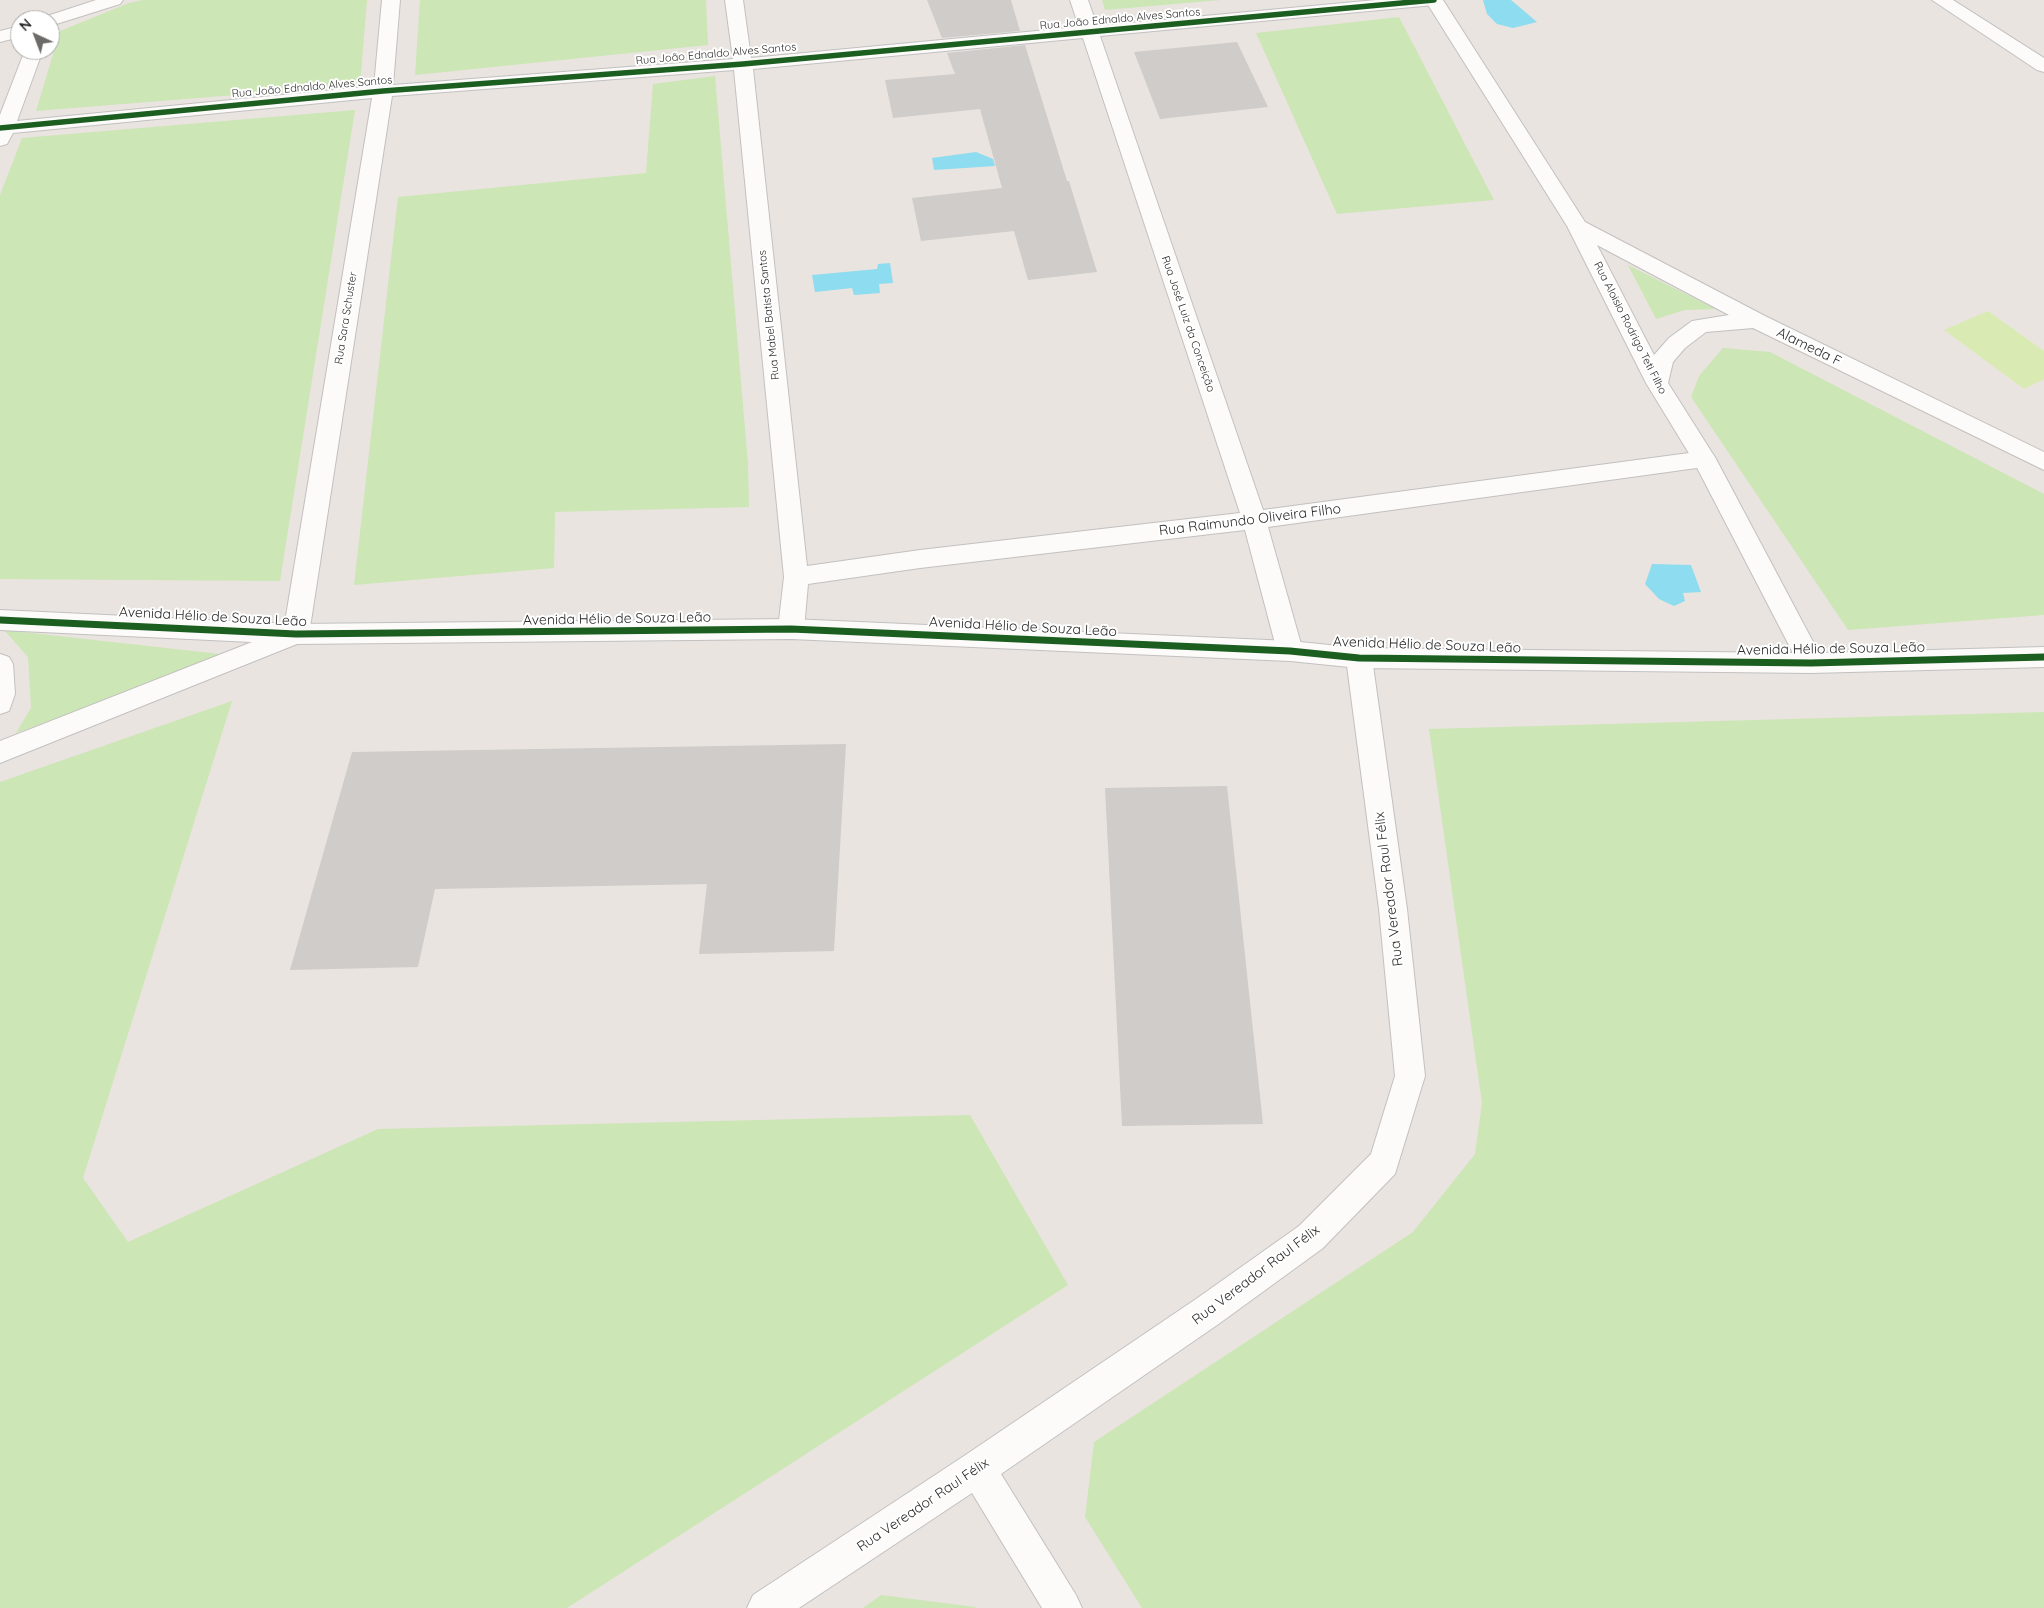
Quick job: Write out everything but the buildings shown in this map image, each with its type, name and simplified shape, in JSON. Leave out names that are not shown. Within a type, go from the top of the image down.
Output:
[{"type":"street","points":[[60,18],[114,0]]},
{"type":"street","name":"Rua Sara Schuster","points":[[296,634],[383,91],[391,0]]},
{"type":"street","name":"Rua Mabel Batista Santos","points":[[734,0],[743,64],[796,577],[791,629]]},
{"type":"street","name":"Rua José Luiz da Conceição","points":[[1079,0],[1254,520],[1290,651]]},
{"type":"street","name":"Rua João Ednaldo Alves Santos","points":[[2,132],[383,91],[743,64],[1434,0]]},
{"type":"street","name":"Rua Aloisio Rodrigo Teti Filho","points":[[1434,0],[1577,226],[1657,383],[1704,459],[1811,664]]},
{"type":"street","points":[[1948,2],[2044,66]]},
{"type":"street","points":[[2,132],[30,60]]},
{"type":"street","name":"Alameda F","points":[[1577,226],[1756,321],[2044,462]]},
{"type":"street","points":[[1657,383],[1662,360],[1677,343],[1700,326],[1735,321],[1756,321]]},
{"type":"street","name":"Rua Raimundo Oliveira Filho","points":[[796,577],[920,559],[1254,520],[1704,459]]},
{"type":"street","name":"Avenida Hélio de Souza Leão","points":[[0,620],[296,634],[791,629],[1290,651],[1359,658],[1811,664],[2044,658]]},
{"type":"street","name":"Avenida Hélio de Souza Leão","points":[[0,752],[296,634]]},
{"type":"street","name":"Rua Vereador Raul Félix","points":[[766,1608],[977,1469],[1208,1311],[1311,1237],[1384,1163],[1410,1076],[1393,909],[1359,658]]},
{"type":"street","points":[[0,664],[2,694],[0,704]]},
{"type":"street","points":[[977,1469],[1063,1608]]},
{"type":"green space","points":[[143,0],[367,0],[360,85],[36,111],[51,60],[60,60],[60,31],[129,3]]},
{"type":"green space","points":[[420,0],[706,0],[708,45],[415,75]]},
{"type":"green space","points":[[1102,0],[1221,0],[1105,10]]},
{"type":"green space","points":[[1399,17],[1494,200],[1337,214],[1256,33]]},
{"type":"green space","points":[[715,76],[748,464],[749,507],[555,512],[554,568],[354,585],[398,197],[646,173],[653,84]]},
{"type":"green space","points":[[355,110],[280,581],[0,579],[0,195],[22,138]]},
{"type":"green space","points":[[1628,265],[1716,309],[1685,310],[1656,319]]},
{"type":"green space","points":[[1988,311],[2044,351],[2044,379],[2024,389],[1944,330]]},
{"type":"green space","points":[[1723,348],[1770,352],[2044,494],[2044,615],[1848,630],[1691,397],[1699,376]]},
{"type":"green space","points":[[4,630],[238,656],[16,733],[31,708],[28,657]]},
{"type":"green space","points":[[232,701],[83,1178],[128,1242],[378,1129],[970,1115],[1068,1285],[567,1608],[0,1608],[0,782]]},
{"type":"green space","points":[[2044,712],[2044,1608],[1142,1608],[1085,1517],[1094,1442],[1413,1232],[1475,1154],[1482,1103],[1429,729]]},
{"type":"green space","points":[[881,1595],[975,1607],[976,1608],[863,1608]]},
{"type":"water","points":[[1483,0],[1511,0],[1537,22],[1513,28],[1497,24],[1487,14]]},
{"type":"water","points":[[976,152],[993,159],[995,166],[934,170],[932,158]]},
{"type":"water","points":[[890,263],[893,283],[879,284],[880,293],[854,295],[852,288],[815,292],[812,275],[877,269],[878,264]]},
{"type":"water","points":[[1652,564],[1691,565],[1701,592],[1683,593],[1685,601],[1674,606],[1659,599],[1645,584]]},
{"type":"cycle path","points":[[0,128],[383,91],[743,64],[1434,0]]},
{"type":"cycle path","points":[[0,620],[296,634],[791,629],[1290,651],[1359,658],[1811,663],[2044,657]]}]
